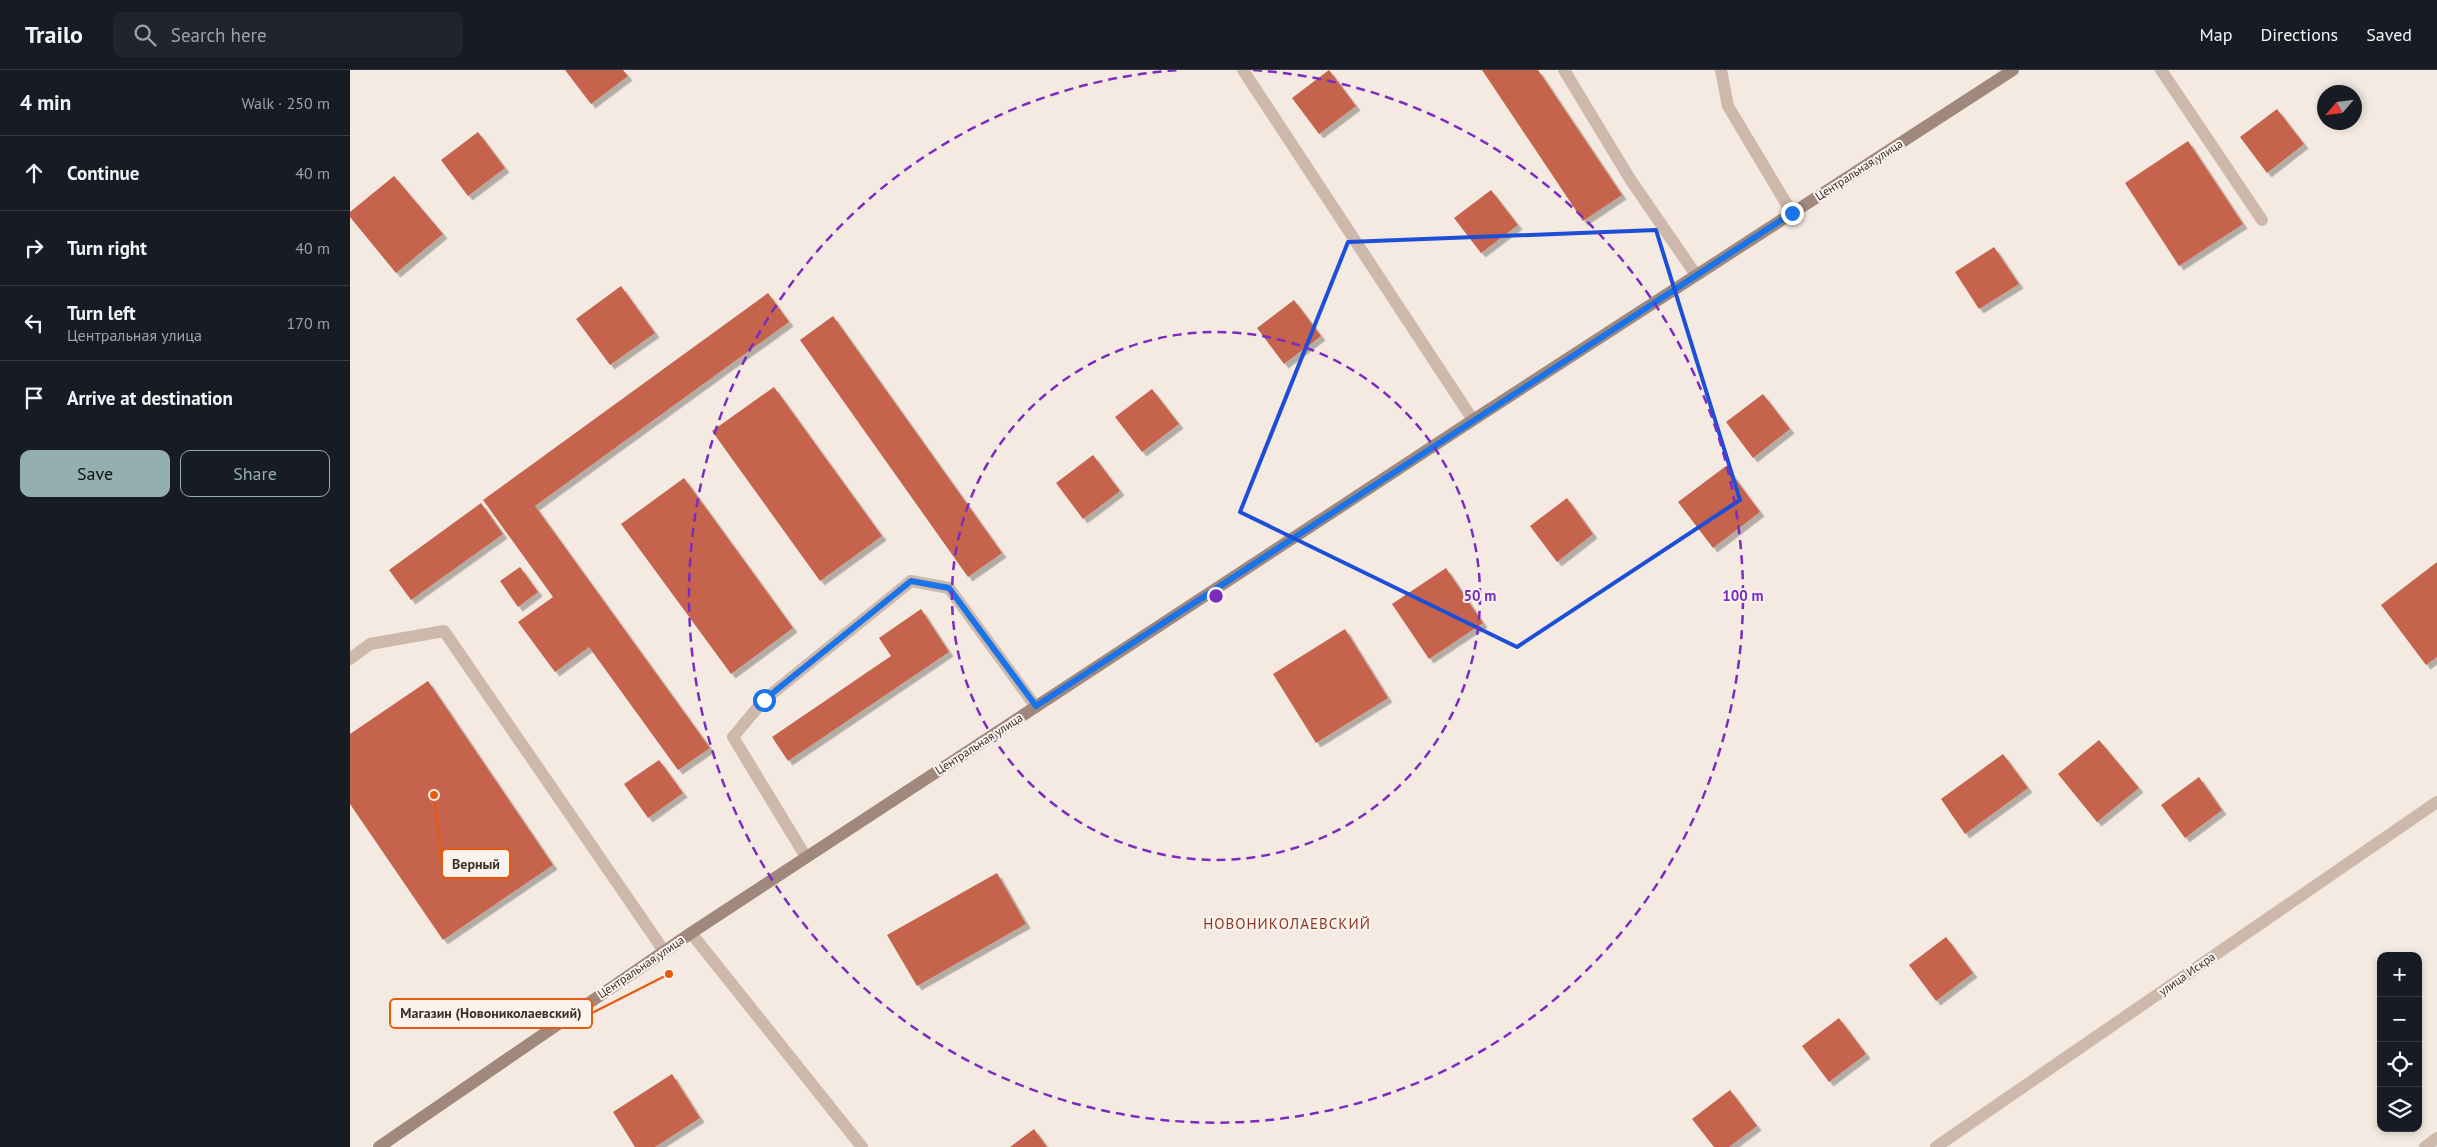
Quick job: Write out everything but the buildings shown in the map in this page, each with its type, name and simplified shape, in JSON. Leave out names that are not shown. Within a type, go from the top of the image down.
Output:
[{"type":"main road","name":"Центральная улица","points":[[379,1147],[664,951],[806,857],[1472,420],[2013,70]]},
{"type":"street","points":[[1243,70],[1472,420]]},
{"type":"street","points":[[1564,70],[1630,179],[1696,275]]},
{"type":"street","points":[[1721,70],[1728,106],[1792,213]]},
{"type":"street","points":[[2161,70],[2262,220]]},
{"type":"street","points":[[806,857],[733,737],[764,700],[911,581],[949,588],[1036,706]]},
{"type":"street","points":[[350,659],[370,644],[444,631],[664,951]]},
{"type":"street","name":"улица Искра","points":[[1936,1147],[2437,802]]},
{"type":"street","points":[[691,933],[862,1147]]},
{"type":"street","points":[[2425,1147],[2437,1138]]},
{"type":"highlighted area","points":[[1656,230],[1740,500],[1517,647],[1240,512],[1348,242]]},
{"type":"place","name":"Верный","points":[[434,795]]},
{"type":"place","name":"Магазин (Новониколаевский)","points":[[669,974]]},
{"type":"district","name":"НОВОНИКОЛАЕВСКИЙ","points":[[1287,924]]},
{"type":"route","points":[[764,700],[911,581],[949,588],[1036,706],[1792,213]]}]
